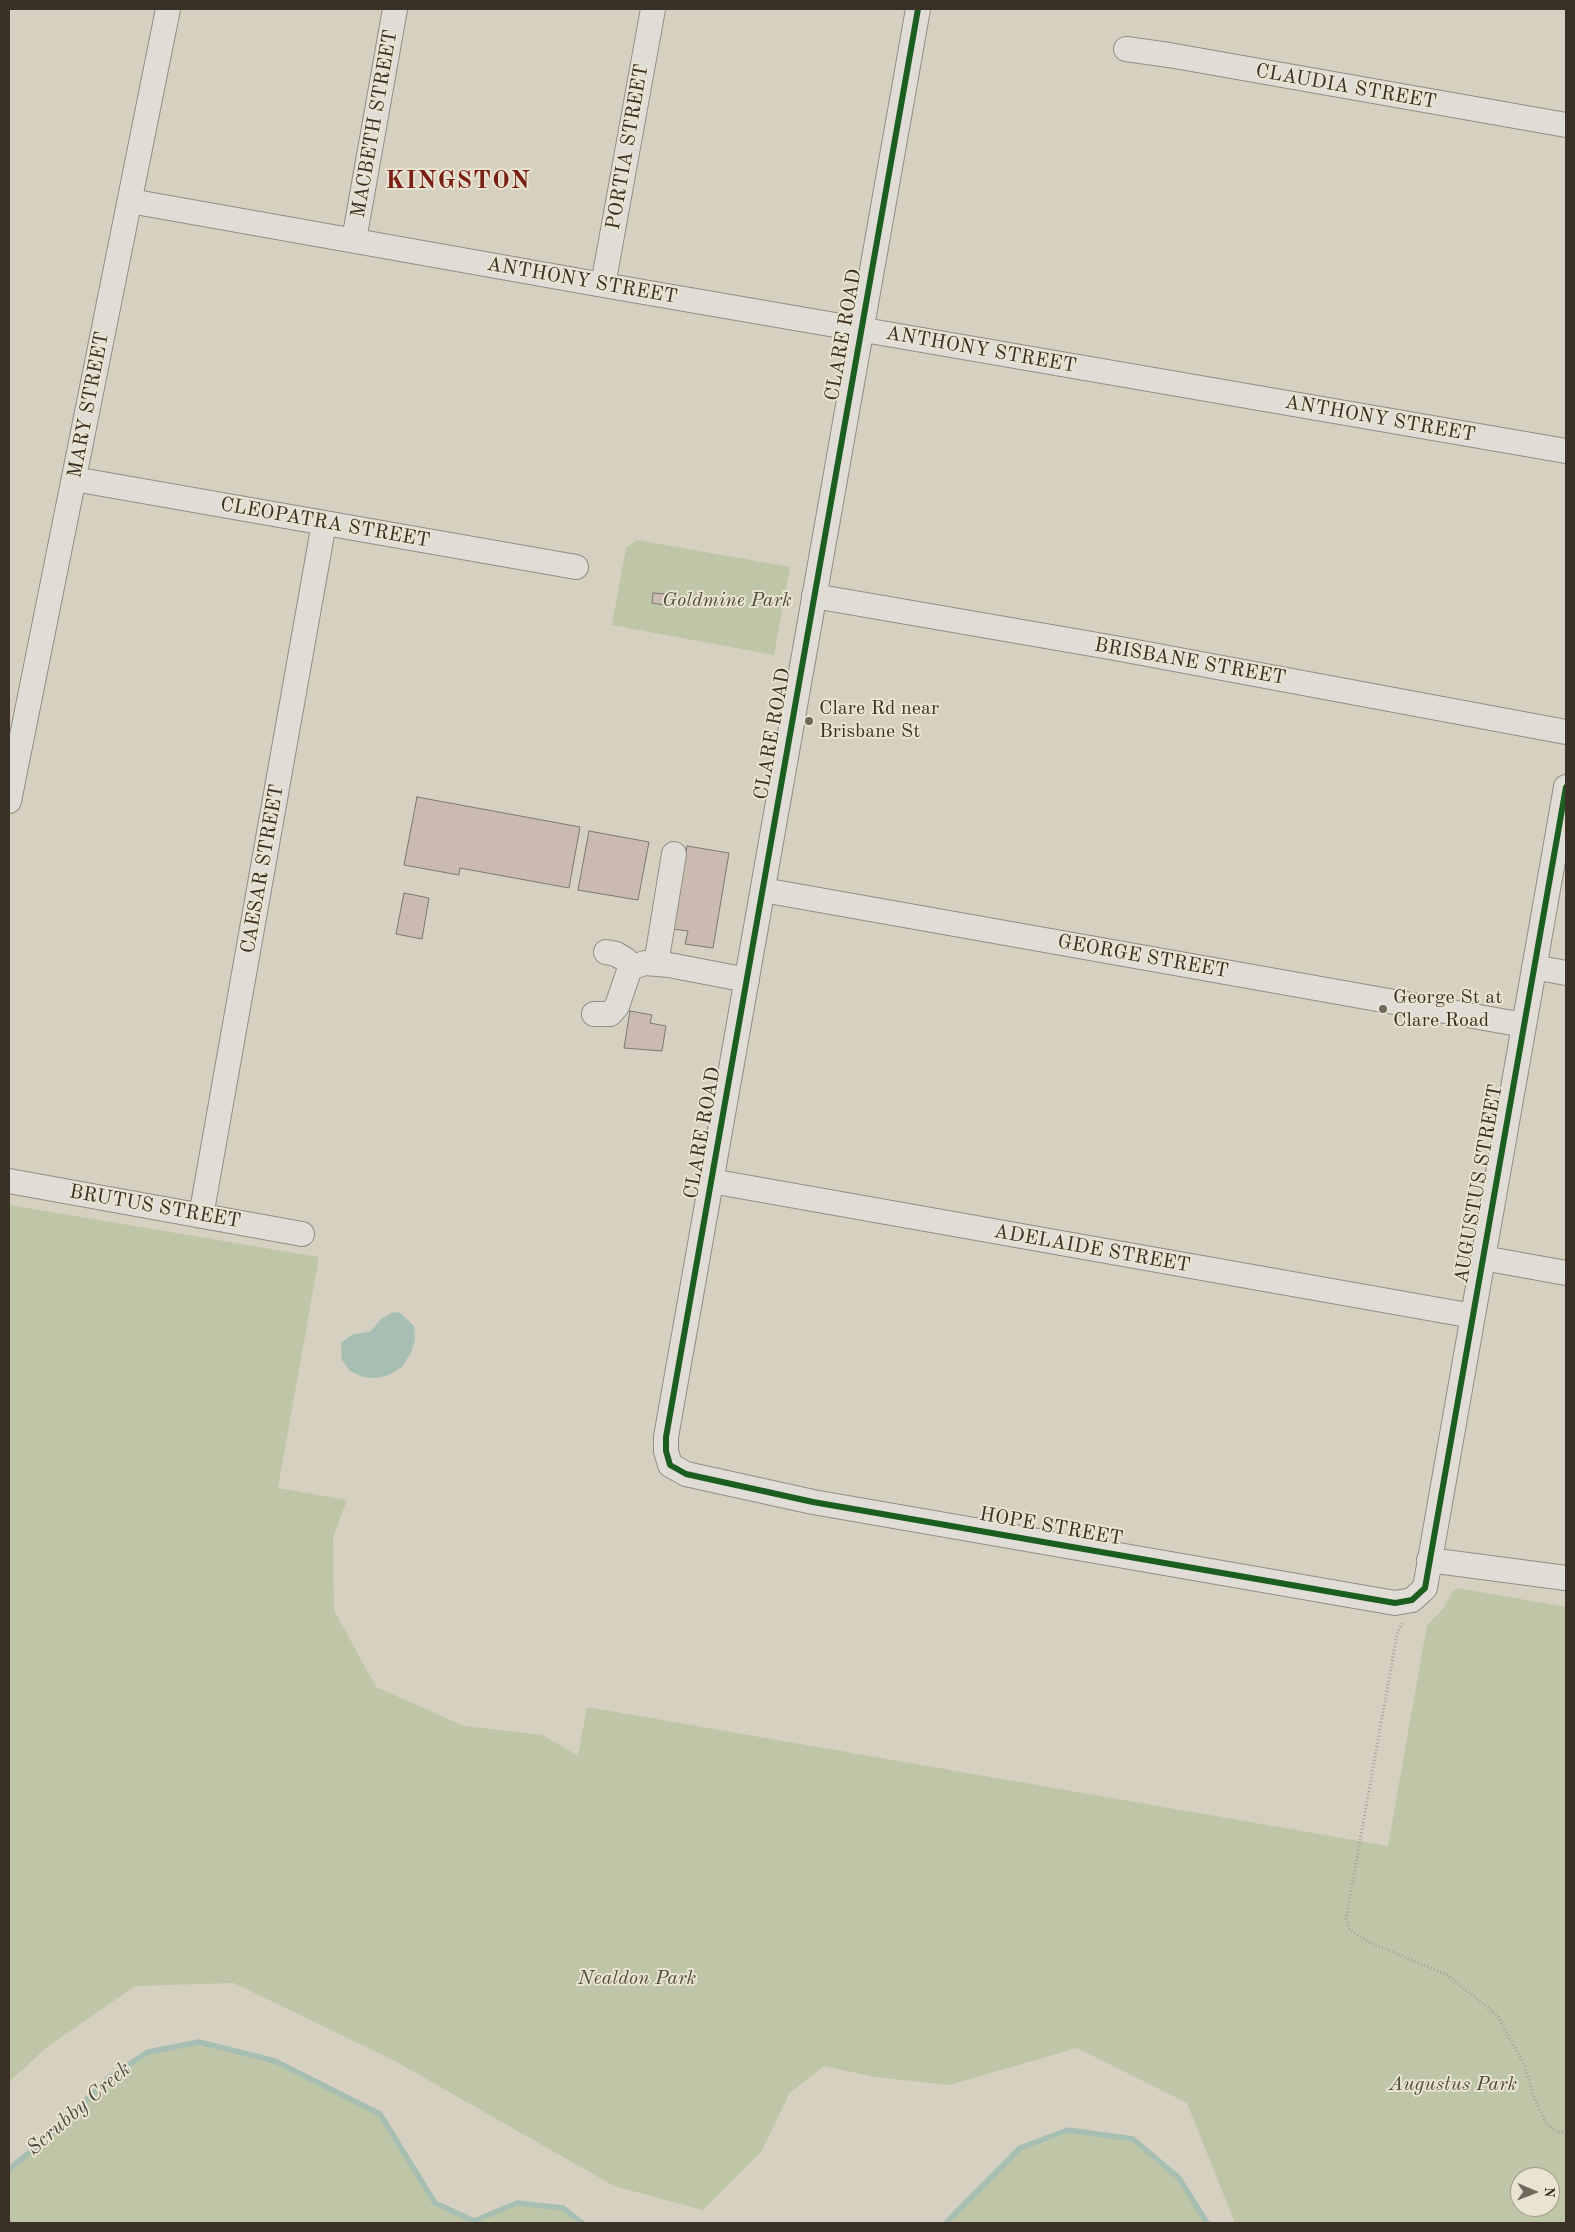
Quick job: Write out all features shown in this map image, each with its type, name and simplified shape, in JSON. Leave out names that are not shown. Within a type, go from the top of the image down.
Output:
[{"type":"street","name":"MARY STREET","points":[[9,802],[168,9]]},
{"type":"street","name":"MACBETH STREET","points":[[354,240],[395,9]]},
{"type":"street","name":"PORTIA STREET","points":[[603,285],[653,9]]},
{"type":"street","name":"CLARE ROAD","points":[[670,1464],[666,1451],[666,1437],[918,9]]},
{"type":"street","name":"CLAUDIA STREET","points":[[1126,49],[1566,125]]},
{"type":"street","name":"ANTHONY STREET","points":[[130,200],[603,285],[1566,451]]},
{"type":"street","name":"CLEOPATRA STREET","points":[[74,479],[576,567]]},
{"type":"street","name":"CAESAR STREET","points":[[201,1216],[324,523]]},
{"type":"street","name":"BRISBANE STREET","points":[[814,596],[1115,648],[1566,732]]},
{"type":"street","name":"AUGUSTUS STREET","points":[[1418,1594],[1429,1560],[1566,787]]},
{"type":"street","points":[[656,964],[674,854]]},
{"type":"street","name":"GEORGE STREET","points":[[763,890],[1524,1025]]},
{"type":"street","points":[[594,1014],[610,1014],[617,1006],[630,968],[626,960],[616,954],[606,952]]},
{"type":"street","points":[[630,968],[645,963],[656,964],[747,980]]},
{"type":"street","points":[[1534,967],[1566,972]]},
{"type":"street","name":"BRUTUS STREET","points":[[9,1181],[302,1234]]},
{"type":"street","name":"ADELAIDE STREET","points":[[711,1181],[1473,1316]]},
{"type":"street","points":[[1483,1258],[1566,1273]]},
{"type":"street","name":"HOPE STREET","points":[[670,1464],[686,1474],[813,1502],[1395,1603],[1418,1594]]},
{"type":"street","points":[[1429,1560],[1566,1578]]},
{"type":"path","points":[[1418,1594],[1397,1634],[1346,1919],[1350,1930],[1367,1941],[1447,1975],[1498,2015],[1524,2064],[1534,2097],[1546,2123],[1557,2132],[1566,2132]]},
{"type":"green space","name":"Goldmine Park","points":[[637,540],[790,567],[774,655],[612,625],[626,548]]},
{"type":"green space","name":"Nealdon Park","points":[[9,1205],[319,1257],[278,1488],[347,1500],[333,1537],[334,1610],[376,1687],[464,1726],[543,1735],[578,1756],[587,1707],[1388,1846],[1427,1625],[1444,1608],[1452,1592],[1457,1588],[1566,1607],[1566,2223],[1235,2223],[1187,2103],[1077,2048],[949,2085],[875,2077],[824,2066],[789,2094],[761,2152],[703,2210],[614,2186],[395,2061],[234,1983],[135,1986],[46,2048],[9,2082]]},
{"type":"green space","points":[[199,2042],[275,2061],[380,2114],[435,2203],[474,2221],[517,2203],[563,2208],[582,2223],[9,2223],[9,2169],[44,2141],[110,2077],[148,2052]]},
{"type":"green space","points":[[1068,2130],[1133,2139],[1179,2178],[1207,2223],[946,2223],[1020,2148]]},
{"type":"shaded area","points":[[399,1312],[414,1326],[415,1340],[411,1353],[402,1367],[389,1375],[377,1378],[363,1377],[350,1371],[342,1360],[342,1342],[353,1334],[370,1332],[381,1319],[391,1313]]},
{"type":"building","points":[[653,593],[665,594],[664,605],[652,603]]},
{"type":"building","points":[[417,797],[580,827],[569,888],[460,868],[459,875],[404,865]]},
{"type":"building","points":[[589,831],[649,842],[638,900],[578,890]]},
{"type":"building","points":[[687,846],[729,853],[713,948],[685,944],[688,931],[672,929]]},
{"type":"building","points":[[404,893],[429,898],[422,939],[396,934]]},
{"type":"building","points":[[630,1011],[652,1015],[650,1023],[666,1026],[662,1051],[624,1048]]},
{"type":"waterway","name":"Scrubby Creek","points":[[9,2169],[44,2141],[110,2077],[148,2052],[199,2042],[275,2061],[380,2114],[435,2203],[474,2221],[517,2203],[563,2208],[582,2223]]},
{"type":"waterway","name":"Scrubby Creek","points":[[946,2223],[1020,2148],[1068,2130],[1133,2139],[1179,2178],[1207,2223]]},
{"type":"cycle path","points":[[918,9],[666,1437],[666,1451],[670,1465],[686,1474],[813,1502],[1395,1603],[1412,1600],[1425,1588],[1566,787]]},
{"type":"place","name":"Clare Rd near Brisbane St","points":[[809,721]]},
{"type":"place","name":"George St at Clare Road","points":[[1383,1009]]},
{"type":"district","name":"KINGSTON","points":[[458,181]]},
{"type":"park label","name":"Augustus Park","points":[[1453,2085]]}]
